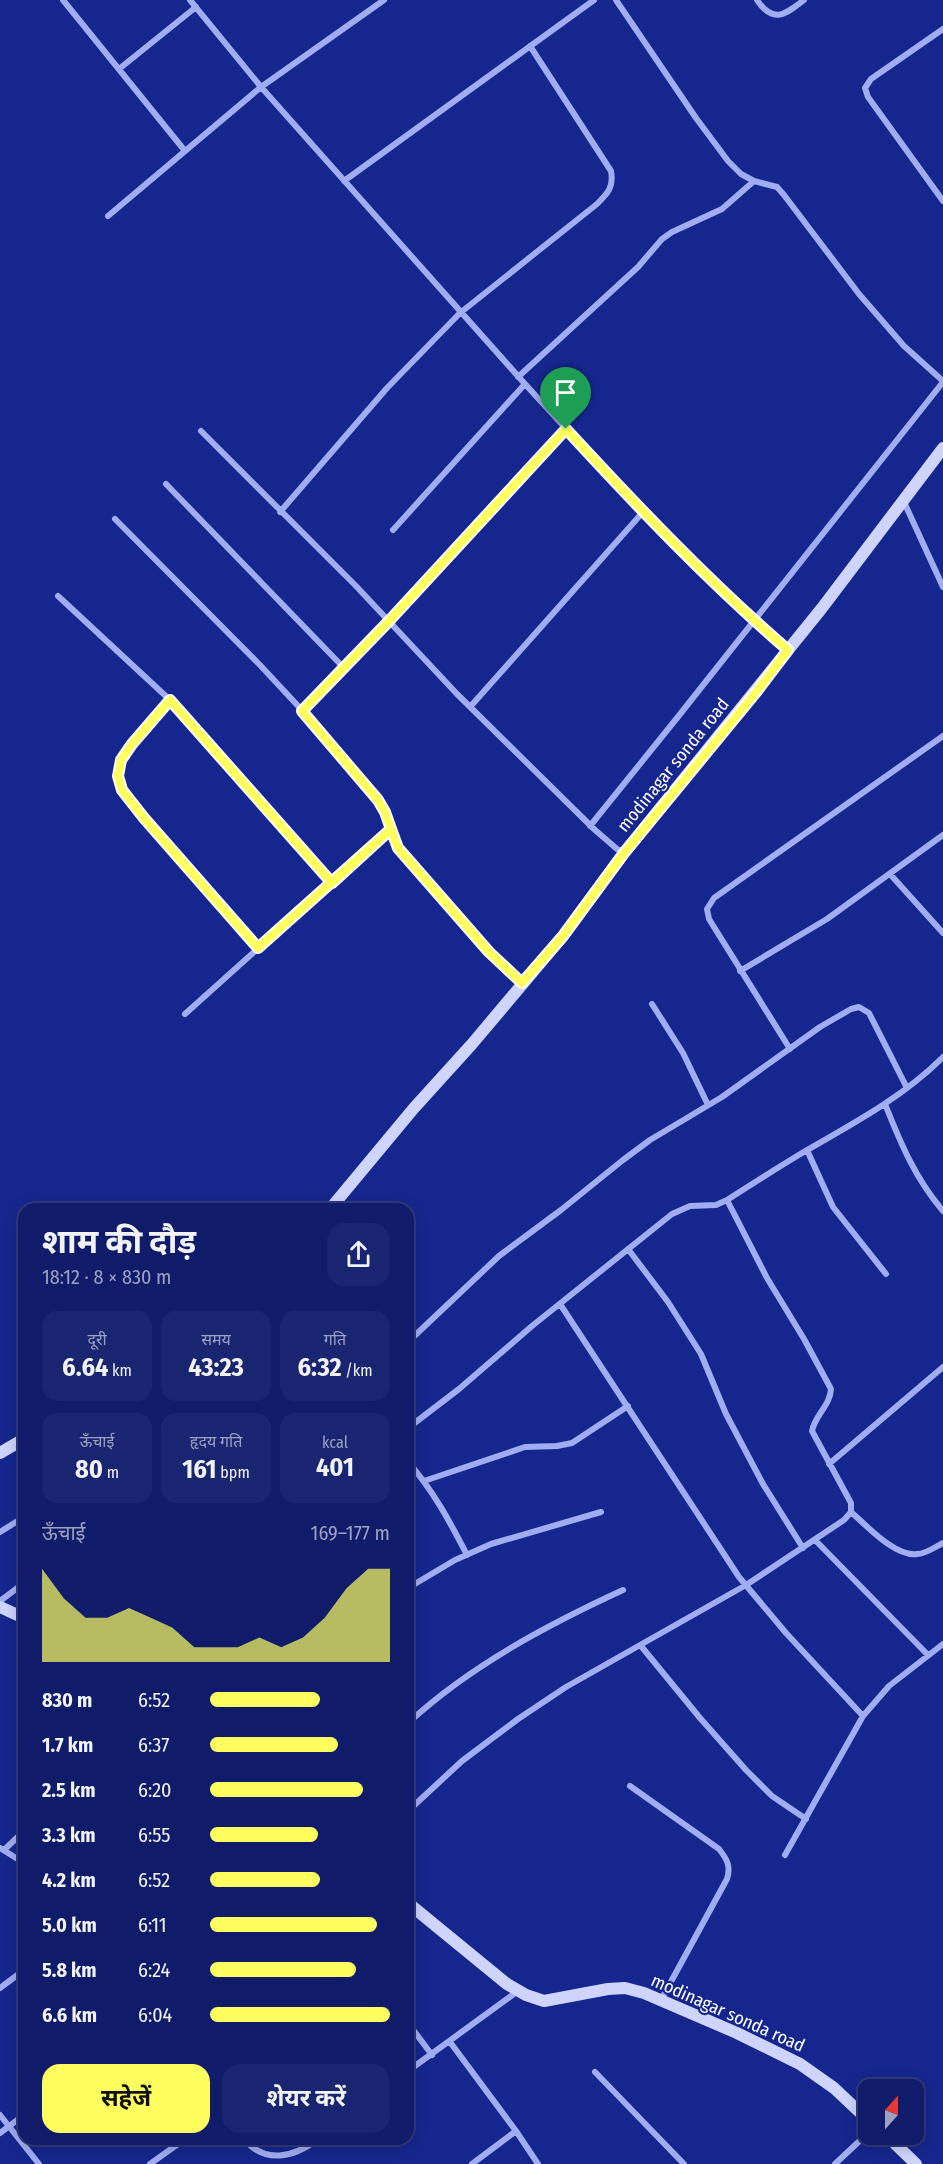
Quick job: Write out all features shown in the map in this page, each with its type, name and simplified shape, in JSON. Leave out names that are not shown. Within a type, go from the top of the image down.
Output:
[{"type":"street","points":[[63,0],[185,151]]},
{"type":"street","points":[[190,0],[261,87],[518,377],[644,512],[753,619],[788,650]]},
{"type":"street","points":[[108,216],[261,87],[384,0]]},
{"type":"street","points":[[344,181],[594,0]]},
{"type":"street","points":[[592,828],[753,619],[943,381],[904,346],[859,294],[777,187],[754,181],[741,174],[728,161],[616,0]]},
{"type":"street","points":[[757,0],[763,9],[772,15],[783,15],[804,0]]},
{"type":"street","points":[[119,69],[196,7]]},
{"type":"street","points":[[943,29],[871,79],[865,88],[868,97],[943,201]]},
{"type":"street","points":[[280,512],[387,388],[460,313],[597,204],[610,190],[613,180],[611,171],[530,46]]},
{"type":"street","points":[[518,377],[639,267],[662,239],[722,209],[754,181]]},
{"type":"street","points":[[393,530],[525,384]]},
{"type":"street","points":[[302,711],[389,621],[566,429]]},
{"type":"street","points":[[201,431],[356,586],[470,707],[592,828],[621,851]]},
{"type":"street","name":"modinagar sonda road","points":[[335,1203],[570,927],[621,851],[757,691],[904,502],[943,448]]},
{"type":"street","points":[[166,484],[344,668]]},
{"type":"street","points":[[904,502],[943,587]]},
{"type":"street","points":[[470,707],[644,512]]},
{"type":"street","points":[[115,519],[259,664],[302,711],[378,800],[385,812],[398,848],[489,952],[522,983]]},
{"type":"street","points":[[58,596],[170,700],[332,883]]},
{"type":"street","points":[[170,700],[121,760],[118,776],[122,790],[258,948]]},
{"type":"street","points":[[790,1048],[740,971],[709,919],[707,909],[714,898],[943,736]]},
{"type":"street","points":[[185,1014],[391,829]]},
{"type":"street","points":[[740,971],[827,919],[943,836]]},
{"type":"street","points":[[890,874],[943,933]]},
{"type":"street","points":[[652,1004],[683,1053],[708,1105]]},
{"type":"street","points":[[414,1336],[519,1240],[650,1140],[708,1105],[850,1009],[859,1007],[868,1012],[907,1088]]},
{"type":"street","points":[[414,1423],[672,1214],[690,1206],[716,1205],[728,1200],[807,1150],[868,1116],[921,1078],[943,1057]]},
{"type":"street","points":[[885,1104],[909,1163],[926,1191],[943,1211]]},
{"type":"street","points":[[807,1150],[833,1207],[886,1274]]},
{"type":"street","points":[[414,1805],[462,1761],[518,1719],[566,1688],[746,1585],[844,1520],[851,1512],[851,1503],[812,1431],[814,1421],[830,1398],[831,1389],[768,1278],[728,1200]]},
{"type":"street","points":[[628,1249],[668,1302],[701,1353],[726,1414],[762,1484],[803,1548]]},
{"type":"street","points":[[560,1304],[712,1537],[746,1585],[786,1633],[863,1716]]},
{"type":"street","points":[[829,1464],[943,1367]]},
{"type":"street","points":[[424,1480],[525,1447],[572,1443],[628,1406]]},
{"type":"street","points":[[0,1453],[18,1442]]},
{"type":"street","points":[[414,1469],[444,1511],[467,1555]]},
{"type":"street","points":[[414,1585],[491,1544],[601,1512]]},
{"type":"street","points":[[851,1512],[896,1550],[920,1554],[943,1543]]},
{"type":"street","points":[[0,1533],[18,1521]]},
{"type":"street","points":[[815,1540],[928,1655]]},
{"type":"street","points":[[0,1601],[18,1588]]},
{"type":"street","points":[[414,1718],[480,1667],[539,1633],[623,1590]]},
{"type":"street","points":[[0,1607],[18,1615]]},
{"type":"street","points":[[785,1855],[863,1716],[889,1686],[943,1644]]},
{"type":"street","points":[[641,1646],[746,1770],[772,1796],[806,1819]]},
{"type":"street","points":[[630,1786],[719,1849],[727,1860],[729,1871],[727,1879],[661,2000]]},
{"type":"street","points":[[18,1836],[2,1849],[18,1859]]},
{"type":"street","name":"modinagar sonda road","points":[[414,1908],[461,1948],[519,1991],[544,2001],[608,1989],[625,1988],[644,1993],[737,2033],[800,2064],[834,2088],[858,2111]]},
{"type":"street","points":[[0,1988],[18,1974]]},
{"type":"street","points":[[414,2068],[519,1991]]},
{"type":"street","points":[[414,2031],[432,2055]]},
{"type":"street","points":[[450,2042],[538,2164]]},
{"type":"street","points":[[595,2072],[684,2164]]},
{"type":"street","points":[[0,2115],[18,2137]]},
{"type":"street","points":[[0,2133],[18,2119]]},
{"type":"street","points":[[472,2164],[516,2131]]},
{"type":"street","points":[[835,2164],[858,2142]]},
{"type":"street","points":[[24,2145],[39,2164]]},
{"type":"street","points":[[150,2164],[177,2145]]},
{"type":"street","points":[[248,2145],[261,2156],[274,2160],[288,2159],[309,2145]]},
{"type":"street","points":[[896,2145],[916,2164]]},
{"type":"route","points":[[566,429],[389,621],[302,711],[378,800],[391,829],[332,883],[170,700],[121,760],[118,776],[122,790],[258,948],[332,883],[391,829],[398,848],[489,952],[522,983],[563,936],[624,853],[788,650],[753,619],[625,493],[566,429]]}]
